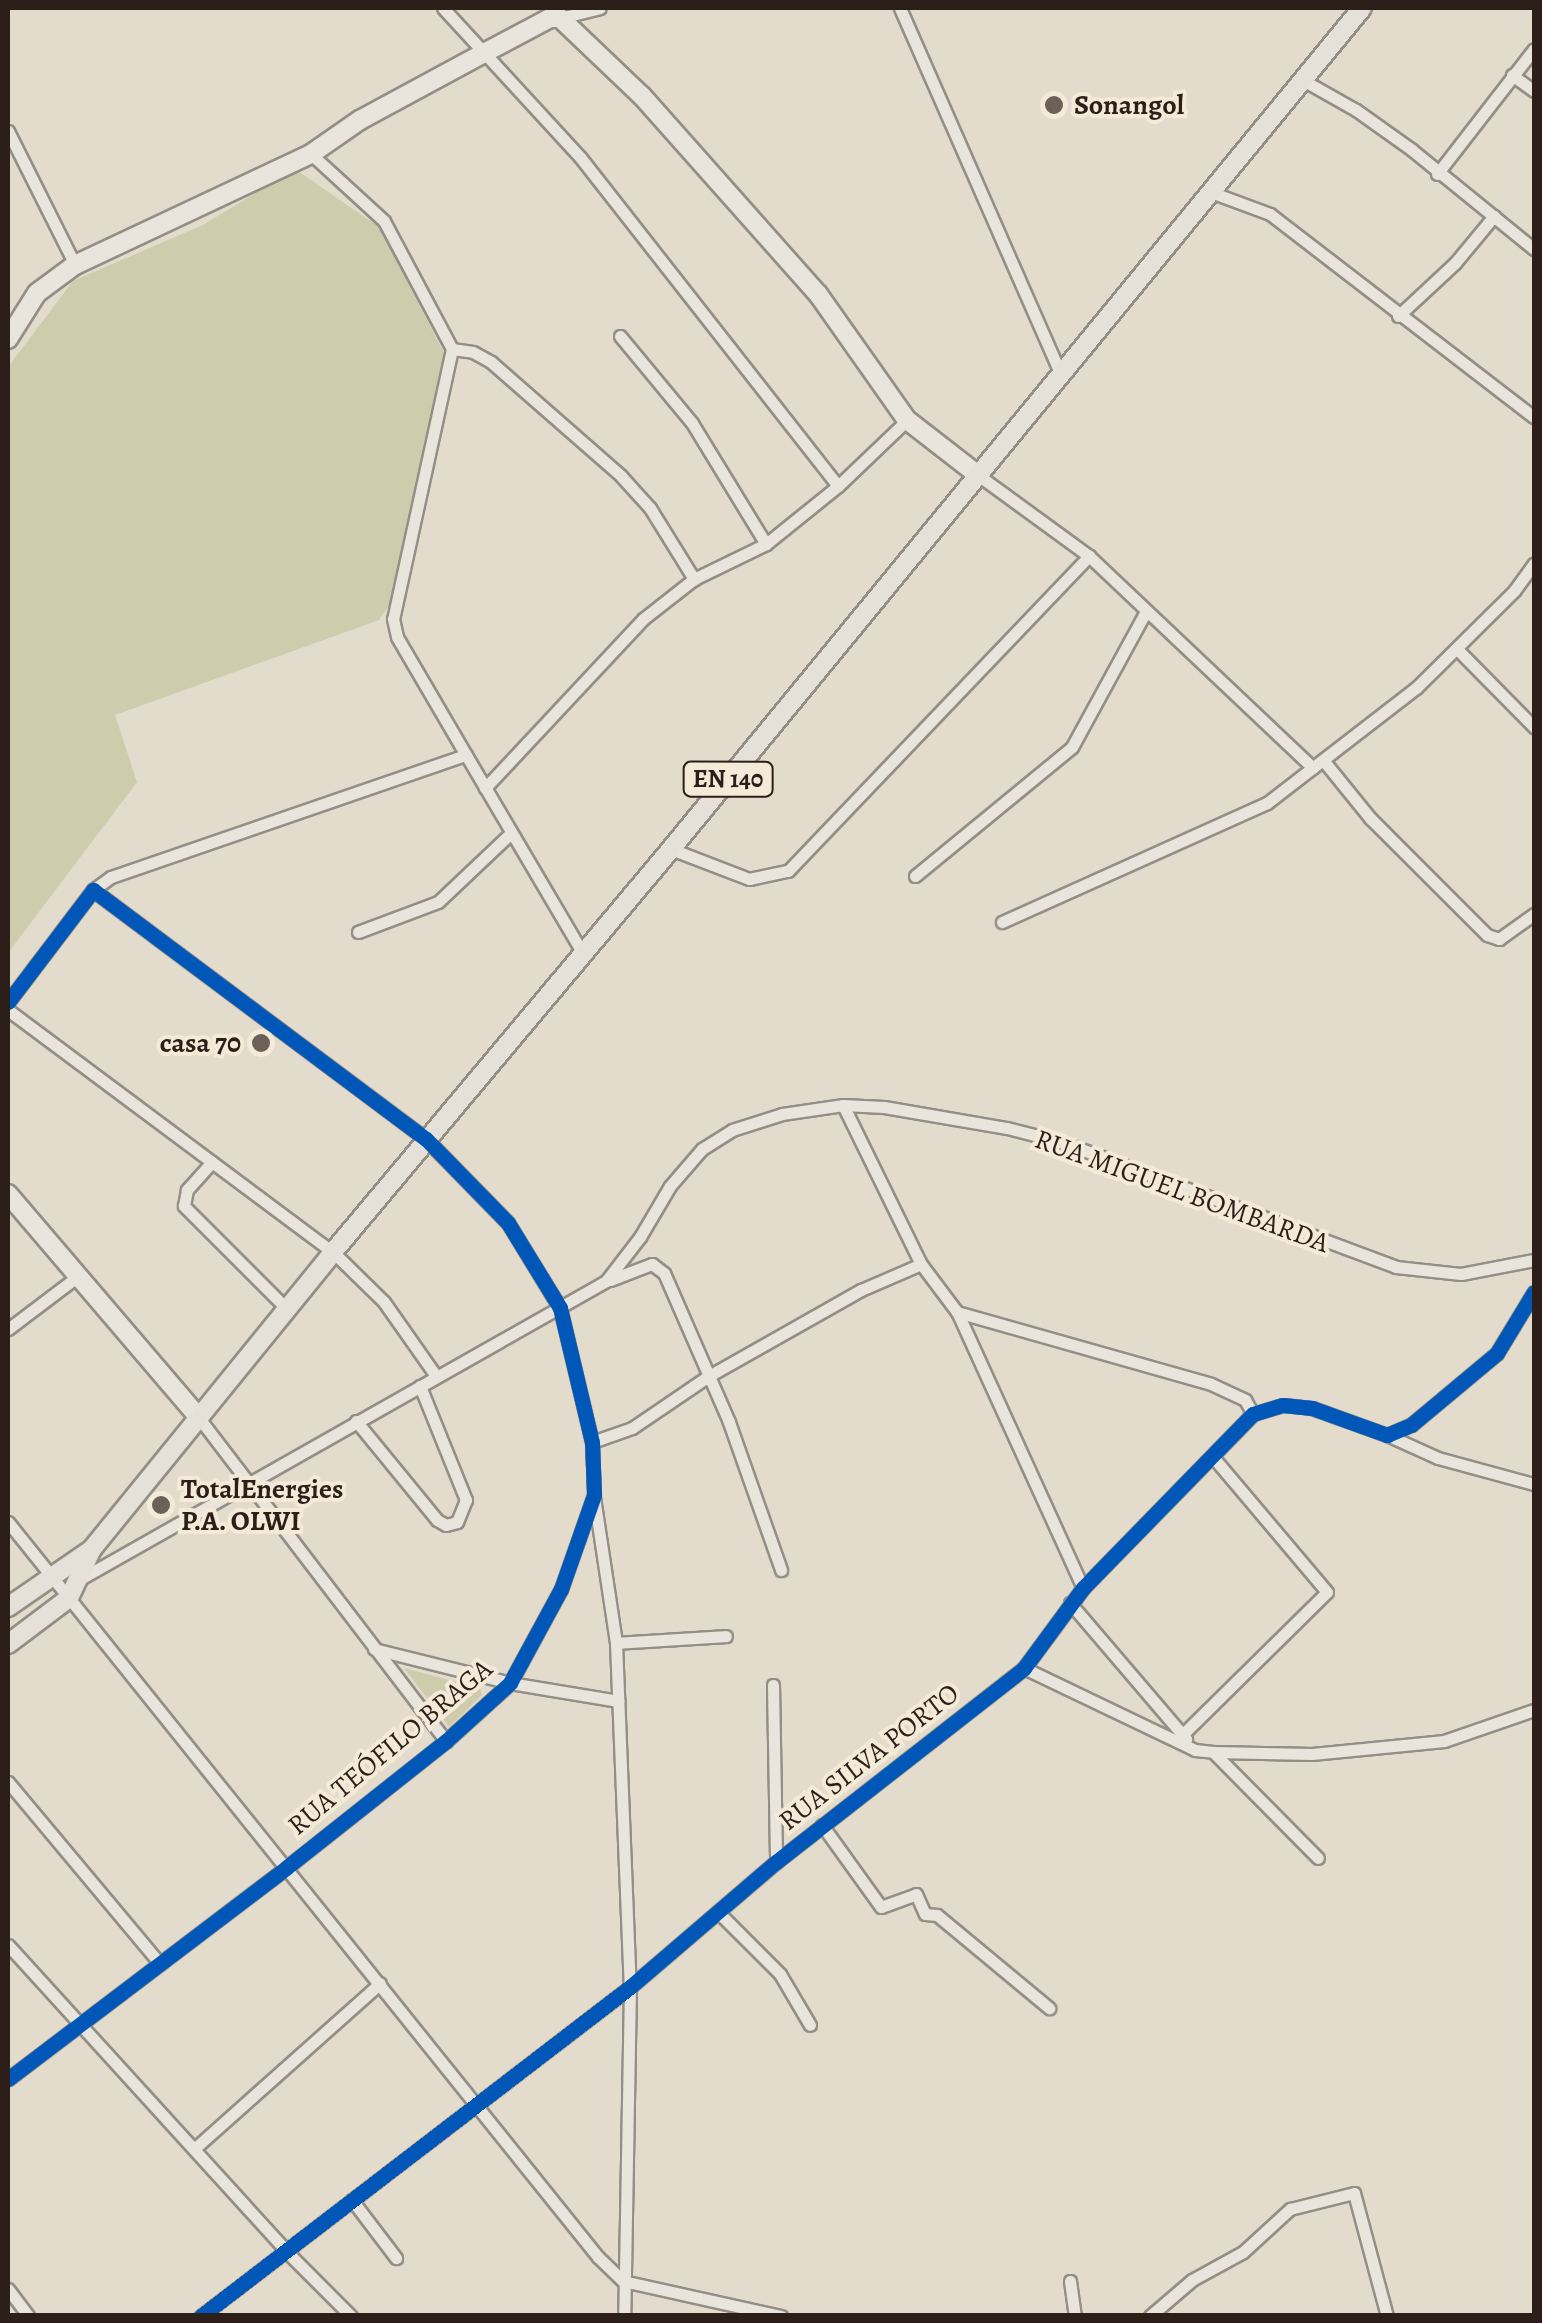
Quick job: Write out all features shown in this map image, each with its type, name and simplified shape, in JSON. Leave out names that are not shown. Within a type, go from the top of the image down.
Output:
[{"type":"main road","name":"EN 140","points":[[8,1607],[92,1548],[332,1252],[670,849],[1362,8]]},
{"type":"main road","name":"EN 140","points":[[8,1644],[69,1598],[82,1578],[92,1548]]},
{"type":"street","points":[[444,8],[580,157],[838,486]]},
{"type":"street","points":[[8,339],[37,293],[75,265],[310,154],[360,120],[550,18],[600,8]]},
{"type":"street","points":[[900,8],[1060,372]]},
{"type":"street","points":[[560,18],[642,96],[806,279],[907,420],[1089,556],[1318,764],[1487,935],[1499,939],[1534,914]]},
{"type":"street","points":[[1437,174],[1534,49]]},
{"type":"street","points":[[1512,75],[1534,91]]},
{"type":"street","points":[[1301,79],[1356,110],[1534,249]]},
{"type":"street","points":[[8,131],[75,265]]},
{"type":"street","points":[[310,154],[384,221],[452,349],[393,618],[398,636],[583,954]]},
{"type":"street","points":[[1208,191],[1270,214],[1398,316],[1534,416]]},
{"type":"street","points":[[1398,316],[1455,262],[1494,216]]},
{"type":"street","points":[[620,336],[692,423],[766,544]]},
{"type":"street","points":[[452,349],[473,352],[491,362],[621,476],[672,539],[694,580]]},
{"type":"street","points":[[485,788],[644,619],[694,580],[766,544],[838,486],[907,420]]},
{"type":"street","points":[[670,849],[750,879],[788,872],[1089,556]]},
{"type":"street","points":[[1002,922],[1249,813],[1392,708],[1457,650],[1514,591],[1534,564]]},
{"type":"street","points":[[914,876],[1072,747],[1146,611]]},
{"type":"street","points":[[1457,650],[1534,727]]},
{"type":"street","points":[[8,1002],[93,890],[111,878],[466,755]]},
{"type":"street","points":[[358,932],[438,902],[511,833]]},
{"type":"street","name":"RUA TEÓFILO BRAGA","points":[[8,2079],[286,1868],[446,1741],[510,1683],[561,1589],[594,1495],[592,1442],[560,1308],[508,1223],[426,1139],[93,890]]},
{"type":"street","points":[[8,1010],[332,1252],[384,1302],[436,1376]]},
{"type":"street","points":[[842,1105],[921,1264],[957,1312],[1083,1588]]},
{"type":"street","name":"RUA MIGUEL BOMBARDA","points":[[82,1578],[244,1482],[606,1282],[686,1165],[716,1138],[763,1118],[842,1105],[936,1114],[1062,1142],[1396,1268],[1461,1274],[1534,1260]]},
{"type":"street","points":[[212,1162],[186,1190],[184,1206],[288,1310]]},
{"type":"street","points":[[8,1194],[199,1418],[244,1482],[446,1741]]},
{"type":"street","points":[[592,1442],[632,1428],[707,1377],[862,1290],[921,1264]]},
{"type":"street","points":[[606,1282],[643,1266],[661,1268],[730,1422],[781,1570]]},
{"type":"street","points":[[8,1329],[78,1276]]},
{"type":"street","points":[[1387,1435],[1430,1412],[1468,1382],[1508,1339],[1534,1292]]},
{"type":"street","points":[[957,1312],[1211,1384],[1245,1400],[1253,1414],[1283,1405],[1312,1408],[1438,1458],[1534,1484]]},
{"type":"street","points":[[356,1420],[437,1520],[446,1526],[456,1522],[466,1500],[420,1386]]},
{"type":"street","name":"RUA SILVA PORTO","points":[[201,2316],[630,1987],[776,1862],[1024,1668],[1083,1588],[1253,1414]]},
{"type":"street","points":[[1182,1734],[1327,1592],[1213,1457]]},
{"type":"street","points":[[594,1495],[616,1643],[630,1987],[624,2316]]},
{"type":"street","points":[[8,1522],[598,2257],[623,2281],[781,2316]]},
{"type":"street","points":[[1070,1604],[1195,1750]]},
{"type":"street","points":[[616,1643],[726,1636]]},
{"type":"street","points":[[372,1649],[510,1683],[618,1702]]},
{"type":"street","points":[[1024,1668],[1195,1750],[1213,1752],[1312,1754],[1444,1741],[1534,1710]]},
{"type":"street","points":[[773,1685],[776,1862]]},
{"type":"street","points":[[1213,1752],[1318,1858]]},
{"type":"street","points":[[8,1782],[160,1964]]},
{"type":"street","points":[[822,1825],[881,1907],[916,1894],[925,1914],[937,1915],[1049,2008]]},
{"type":"street","points":[[718,1912],[780,1974],[810,2025]]},
{"type":"street","points":[[8,1945],[76,2024],[351,2316]]},
{"type":"street","points":[[194,2148],[380,1983]]},
{"type":"street","points":[[1150,2316],[1192,2280],[1242,2252],[1290,2208],[1354,2193],[1386,2316]]},
{"type":"street","points":[[352,2200],[396,2258]]},
{"type":"street","points":[[1070,2281],[1075,2316]]},
{"type":"street","points":[[8,2289],[28,2316]]},
{"type":"shaded area","points":[[295,169],[379,227],[444,353],[390,604],[379,620],[115,715],[137,782],[8,953],[8,367],[73,281],[203,225]]},
{"type":"shaded area","points":[[404,1668],[480,1688],[482,1695],[449,1727]]},
{"type":"cycle path","points":[[8,1002],[93,890],[426,1139],[508,1223],[560,1308],[592,1442],[594,1495],[561,1589],[510,1683],[446,1741],[286,1868],[8,2079]]},
{"type":"cycle path","points":[[201,2316],[630,1987],[776,1862],[1024,1668],[1083,1588],[1253,1414],[1283,1405],[1312,1408],[1387,1435],[1411,1425],[1497,1353],[1534,1292]]},
{"type":"place","name":"Sonangol","points":[[1054,105]]},
{"type":"place","name":"casa 70","points":[[261,1043]]},
{"type":"place","name":"TotalEnergies P.A. OLWI","points":[[161,1505]]}]
